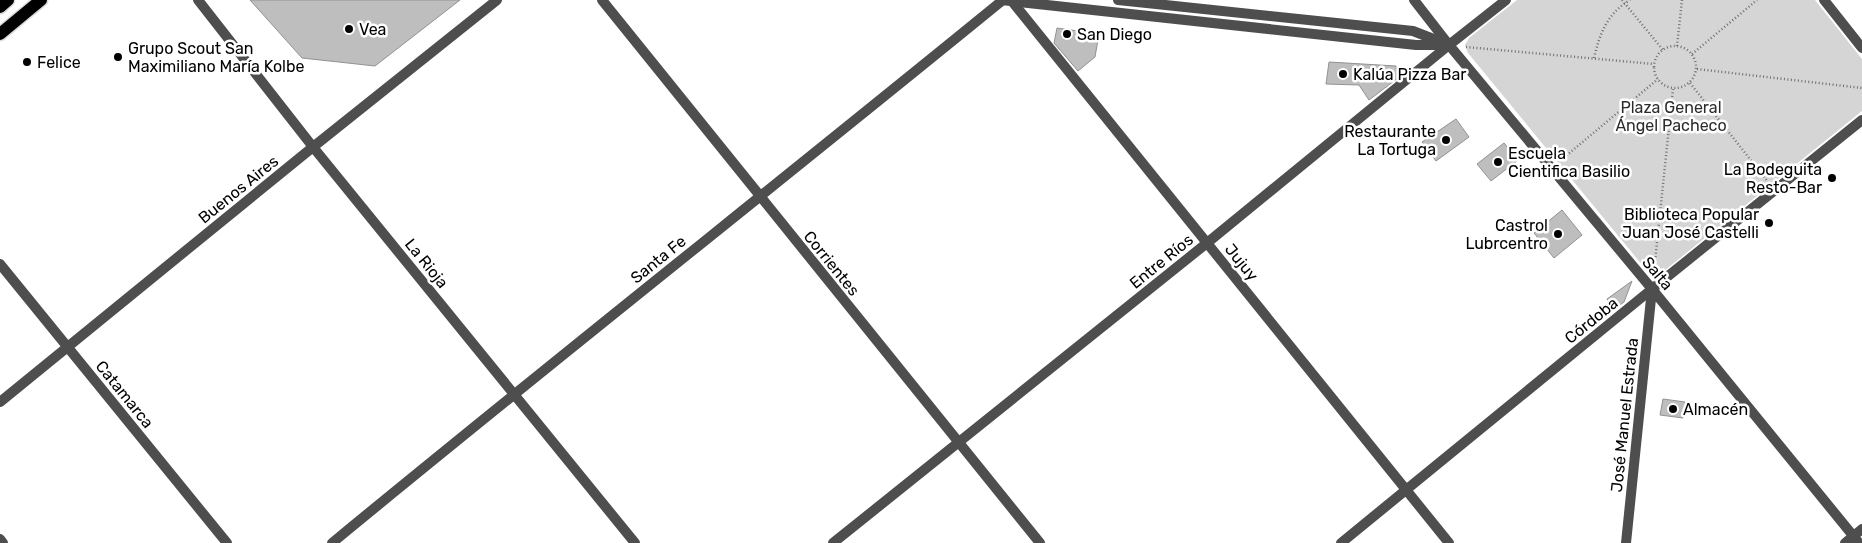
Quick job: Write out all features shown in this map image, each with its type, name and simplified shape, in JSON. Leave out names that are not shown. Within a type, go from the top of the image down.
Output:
[{"type":"main road","points":[[0,6],[7,0]]},
{"type":"main road","points":[[0,34],[37,4]]},
{"type":"street","name":"La Rioja","points":[[198,0],[313,147],[635,543]]},
{"type":"street","name":"Buenos Aires","points":[[0,402],[497,0]]},
{"type":"street","name":"Corrientes","points":[[602,0],[1040,543]]},
{"type":"street","name":"Santa Fe","points":[[332,543],[514,394],[1006,0]]},
{"type":"street","points":[[1006,0],[1416,45],[1450,46]]},
{"type":"street","name":"Jujuy","points":[[1006,0],[1207,243],[1449,543]]},
{"type":"street","points":[[1118,0],[1413,31],[1450,46]]},
{"type":"street","name":"Salta","points":[[1414,0],[1652,289],[1852,541]]},
{"type":"street","name":"Entre Ríos","points":[[833,543],[1506,0]]},
{"type":"street","points":[[1824,0],[1862,48]]},
{"type":"street","points":[[0,39],[37,4]]},
{"type":"street","name":"Córdoba","points":[[1341,543],[1862,120]]},
{"type":"street","name":"Catamarca","points":[[0,264],[227,543]]},
{"type":"street","name":"José Manuel Estrada","points":[[1626,543],[1652,289]]},
{"type":"street","points":[[1852,541],[1862,529]]},
{"type":"street","points":[[0,539],[3,543]]},
{"type":"path","points":[[1594,58],[1598,38],[1606,23],[1623,2],[1630,0]]},
{"type":"path","points":[[1677,46],[1682,0]]},
{"type":"path","points":[[1692,54],[1757,0]]},
{"type":"path","points":[[1623,2],[1663,50]]},
{"type":"path","points":[[1450,46],[1654,64]]},
{"type":"path","points":[[1677,46],[1687,49],[1692,54],[1696,61],[1697,69],[1690,83],[1683,87],[1673,88],[1665,86],[1658,79],[1654,64],[1663,50],[1677,46]]},
{"type":"path","points":[[1697,69],[1862,88]]},
{"type":"path","points":[[1552,168],[1658,79]]},
{"type":"path","points":[[1690,83],[1776,190]]},
{"type":"path","points":[[1652,289],[1673,88]]},
{"type":"green space","name":"Plaza General Ángel Pacheco","points":[[1517,0],[1815,0],[1862,59],[1862,111],[1664,271],[1658,275],[1648,272],[1468,53],[1465,45],[1469,38]]},
{"type":"building","name":"Vea","points":[[250,0],[460,0],[375,66],[302,58]]},
{"type":"building","points":[[1057,28],[1099,34],[1095,57],[1078,71],[1054,43]]},
{"type":"building","points":[[1329,62],[1396,66],[1398,78],[1369,100],[1359,85],[1326,84]]},
{"type":"building","name":"Restaurante La Tortuga","points":[[1456,119],[1469,137],[1436,161],[1422,142]]},
{"type":"building","name":"Escuela Cientifica Basilio","points":[[1504,143],[1518,160],[1491,181],[1477,164]]},
{"type":"building","name":"Castrol Lubrcentro","points":[[1562,210],[1582,235],[1554,258],[1534,233]]},
{"type":"building","points":[[1632,281],[1624,302],[1614,309],[1607,299]]},
{"type":"building","name":"Almacén","points":[[1663,399],[1685,402],[1683,418],[1660,415]]},
{"type":"place","name":"Vea","points":[[349,29]]},
{"type":"place","name":"San Diego","points":[[1067,34]]},
{"type":"place","name":"Grupo Scout San Maximiliano María Kolbe","points":[[118,57]]},
{"type":"place","name":"Felice","points":[[27,62]]},
{"type":"place","name":"Kalúa Pizza Bar","points":[[1343,74]]},
{"type":"place","name":"Restaurante La Tortuga","points":[[1446,140]]},
{"type":"place","name":"Escuela Cientifica Basilio","points":[[1498,162]]},
{"type":"place","name":"La Bodeguita Resto-Bar","points":[[1832,178]]},
{"type":"place","name":"Biblioteca Popular Juan José Castelli","points":[[1769,223]]},
{"type":"place","name":"Castrol Lubrcentro","points":[[1558,234]]},
{"type":"place","name":"Almacén","points":[[1673,409]]}]
